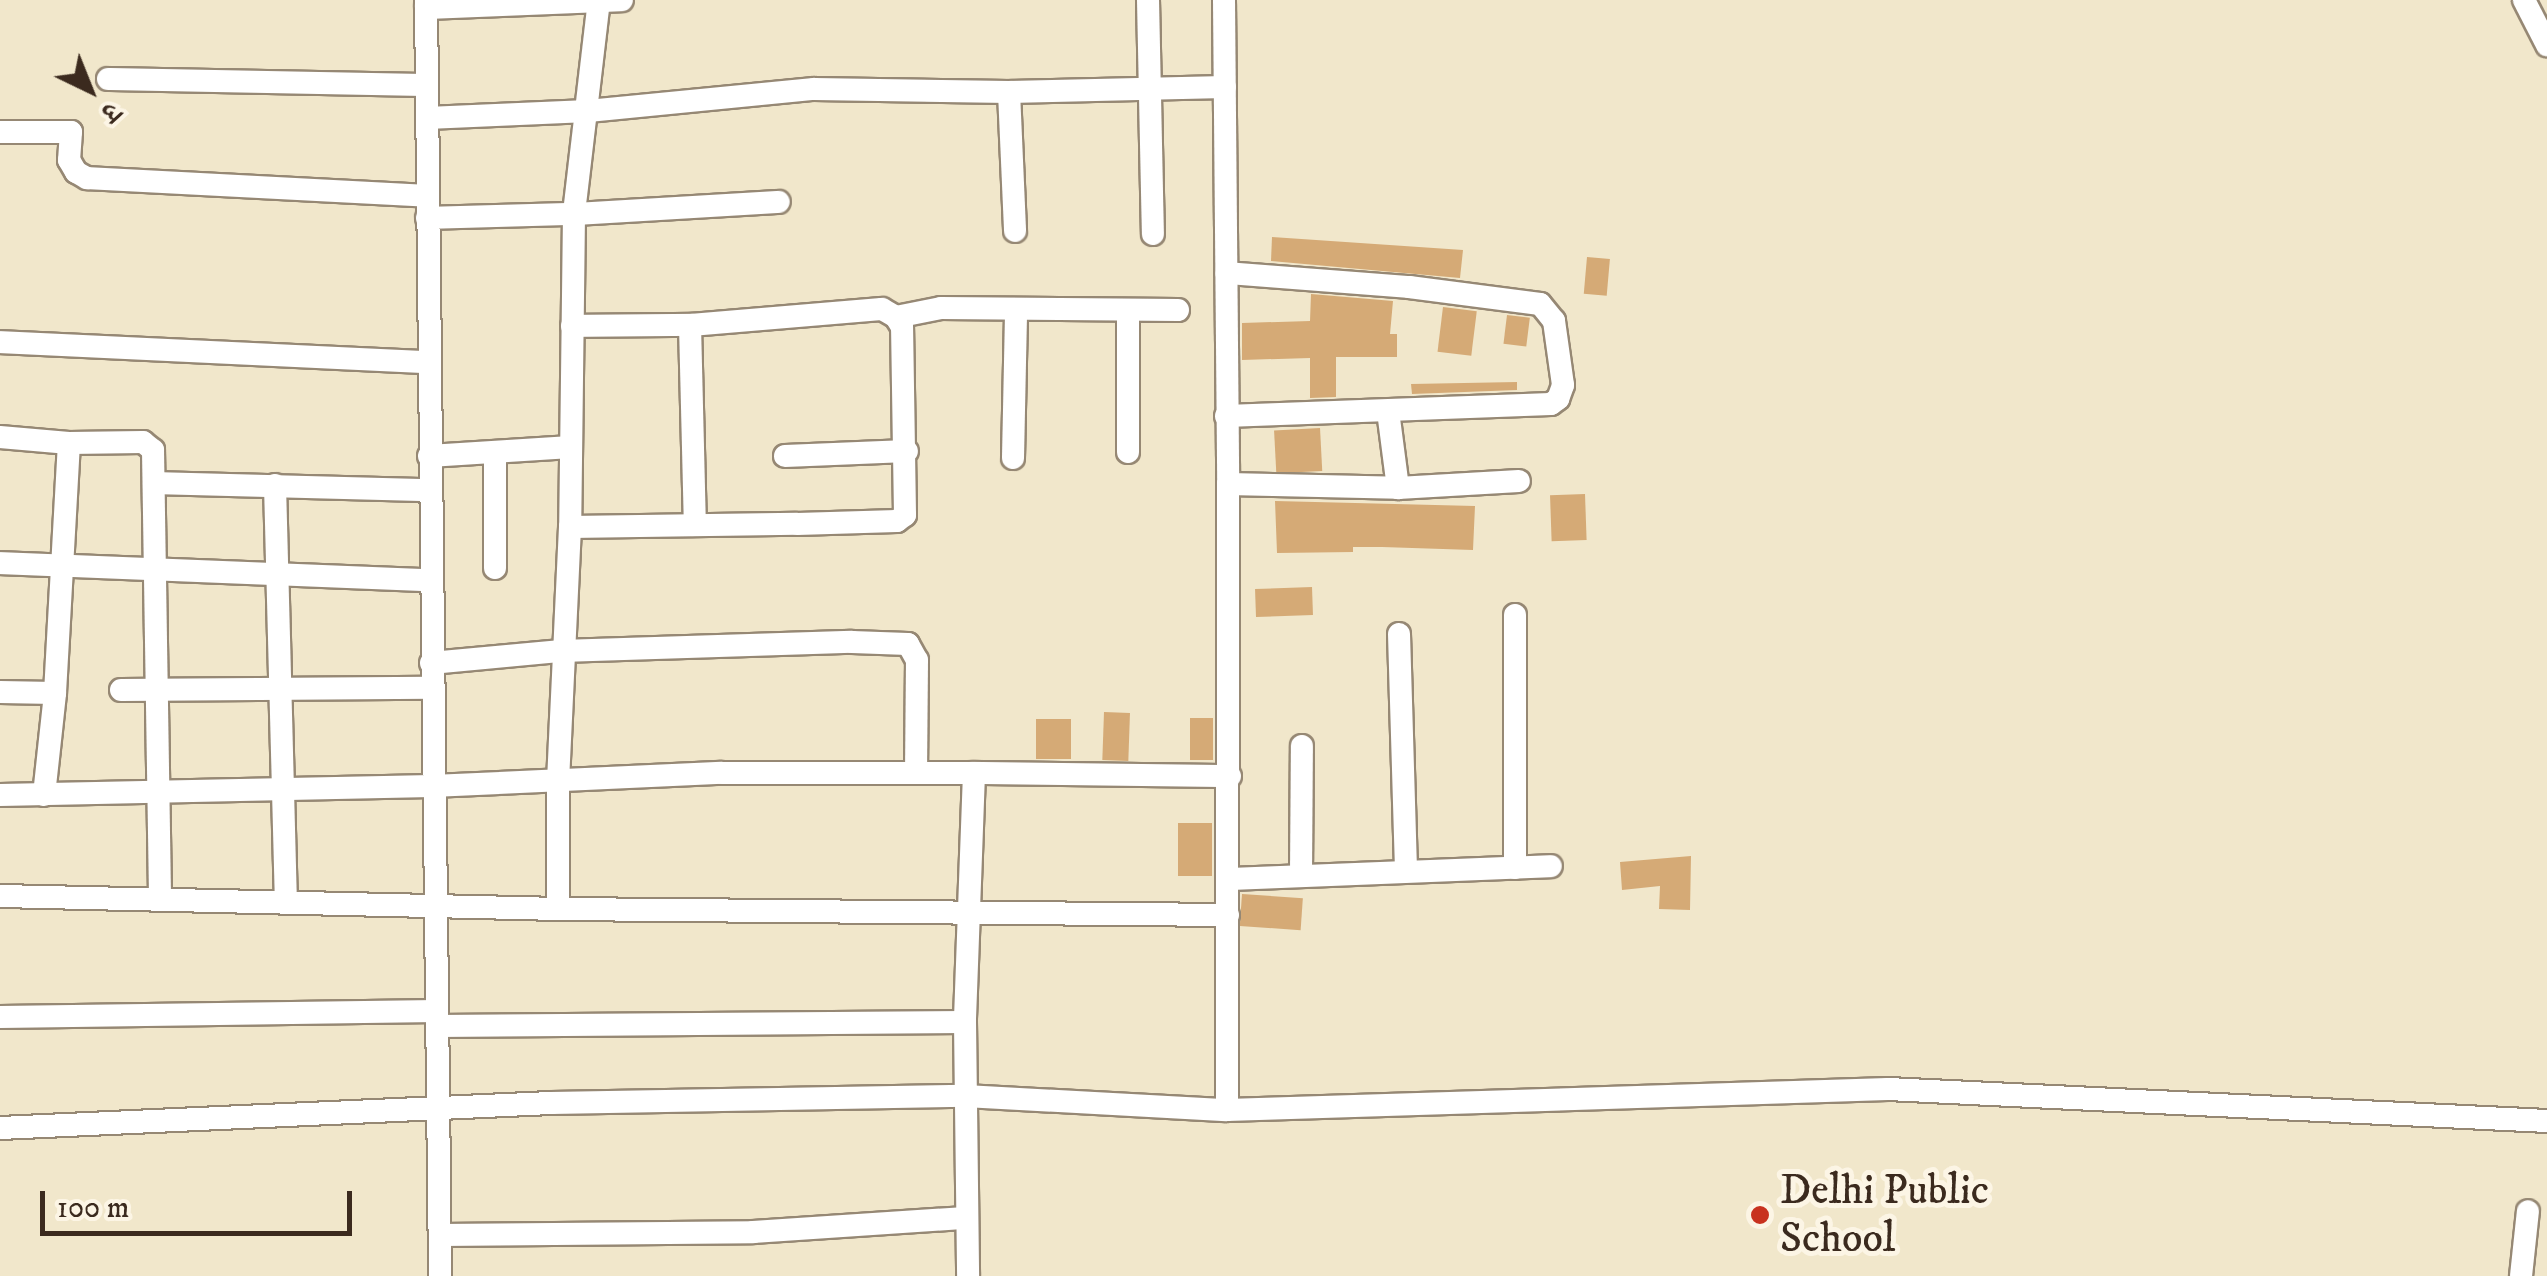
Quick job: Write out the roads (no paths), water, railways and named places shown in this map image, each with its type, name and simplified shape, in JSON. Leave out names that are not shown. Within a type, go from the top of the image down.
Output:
[{"type":"street","points":[[558,908],[561,651],[570,526],[574,214],[599,0]]},
{"type":"street","points":[[440,1276],[426,4],[622,0]]},
{"type":"street","points":[[1148,0],[1153,234]]},
{"type":"street","points":[[1224,0],[1230,776],[1227,1110]]},
{"type":"street","points":[[2524,0],[2547,45]]},
{"type":"street","points":[[108,79],[426,85]]},
{"type":"street","points":[[426,118],[588,111],[814,89],[1009,92],[1225,88]]},
{"type":"street","points":[[1009,92],[1015,231]]},
{"type":"street","points":[[0,132],[71,132],[69,160],[76,172],[87,178],[427,207],[574,214],[778,202]]},
{"type":"street","points":[[1226,416],[1551,404],[1558,399],[1562,384],[1552,314],[1540,304],[1409,287],[1228,273]]},
{"type":"street","points":[[896,318],[941,308],[1178,310]]},
{"type":"street","points":[[570,526],[902,520],[908,505],[902,326],[882,309],[690,325],[572,326]]},
{"type":"street","points":[[1012,458],[1016,309]]},
{"type":"street","points":[[1128,310],[1128,452]]},
{"type":"street","points":[[690,325],[695,525]]},
{"type":"street","points":[[0,342],[428,362]]},
{"type":"street","points":[[1388,411],[1398,488]]},
{"type":"street","points":[[0,436],[69,443],[146,443],[154,454],[160,899]]},
{"type":"street","points":[[44,795],[55,693],[69,443]]},
{"type":"street","points":[[429,456],[570,448]]},
{"type":"street","points":[[494,568],[495,452]]},
{"type":"street","points":[[785,456],[906,452]]},
{"type":"street","points":[[1228,484],[1398,488],[1519,481]]},
{"type":"street","points":[[154,482],[429,490]]},
{"type":"street","points":[[275,485],[286,902]]},
{"type":"street","points":[[0,563],[430,580]]},
{"type":"street","points":[[1515,614],[1516,868]]},
{"type":"street","points":[[1400,634],[1406,870]]},
{"type":"street","points":[[431,663],[561,651],[852,642],[908,644],[917,660],[916,771]]},
{"type":"street","points":[[121,690],[431,688]]},
{"type":"street","points":[[0,692],[55,693]]},
{"type":"street","points":[[1301,875],[1302,746]]},
{"type":"street","points":[[0,794],[283,790],[916,771],[1230,776]]},
{"type":"street","points":[[968,1276],[964,1022],[974,773]]},
{"type":"street","points":[[1229,879],[1550,866]]},
{"type":"street","points":[[0,896],[558,908],[1228,915]]},
{"type":"street","points":[[0,1017],[964,1022]]},
{"type":"street","points":[[0,1128],[438,1108],[965,1096],[1227,1110],[1888,1090],[2547,1121]]},
{"type":"street","points":[[2520,1276],[2528,1212]]},
{"type":"street","points":[[440,1236],[753,1232],[966,1218]]},
{"type":"place","name":"Delhi Public School","points":[[1760,1215]]}]
